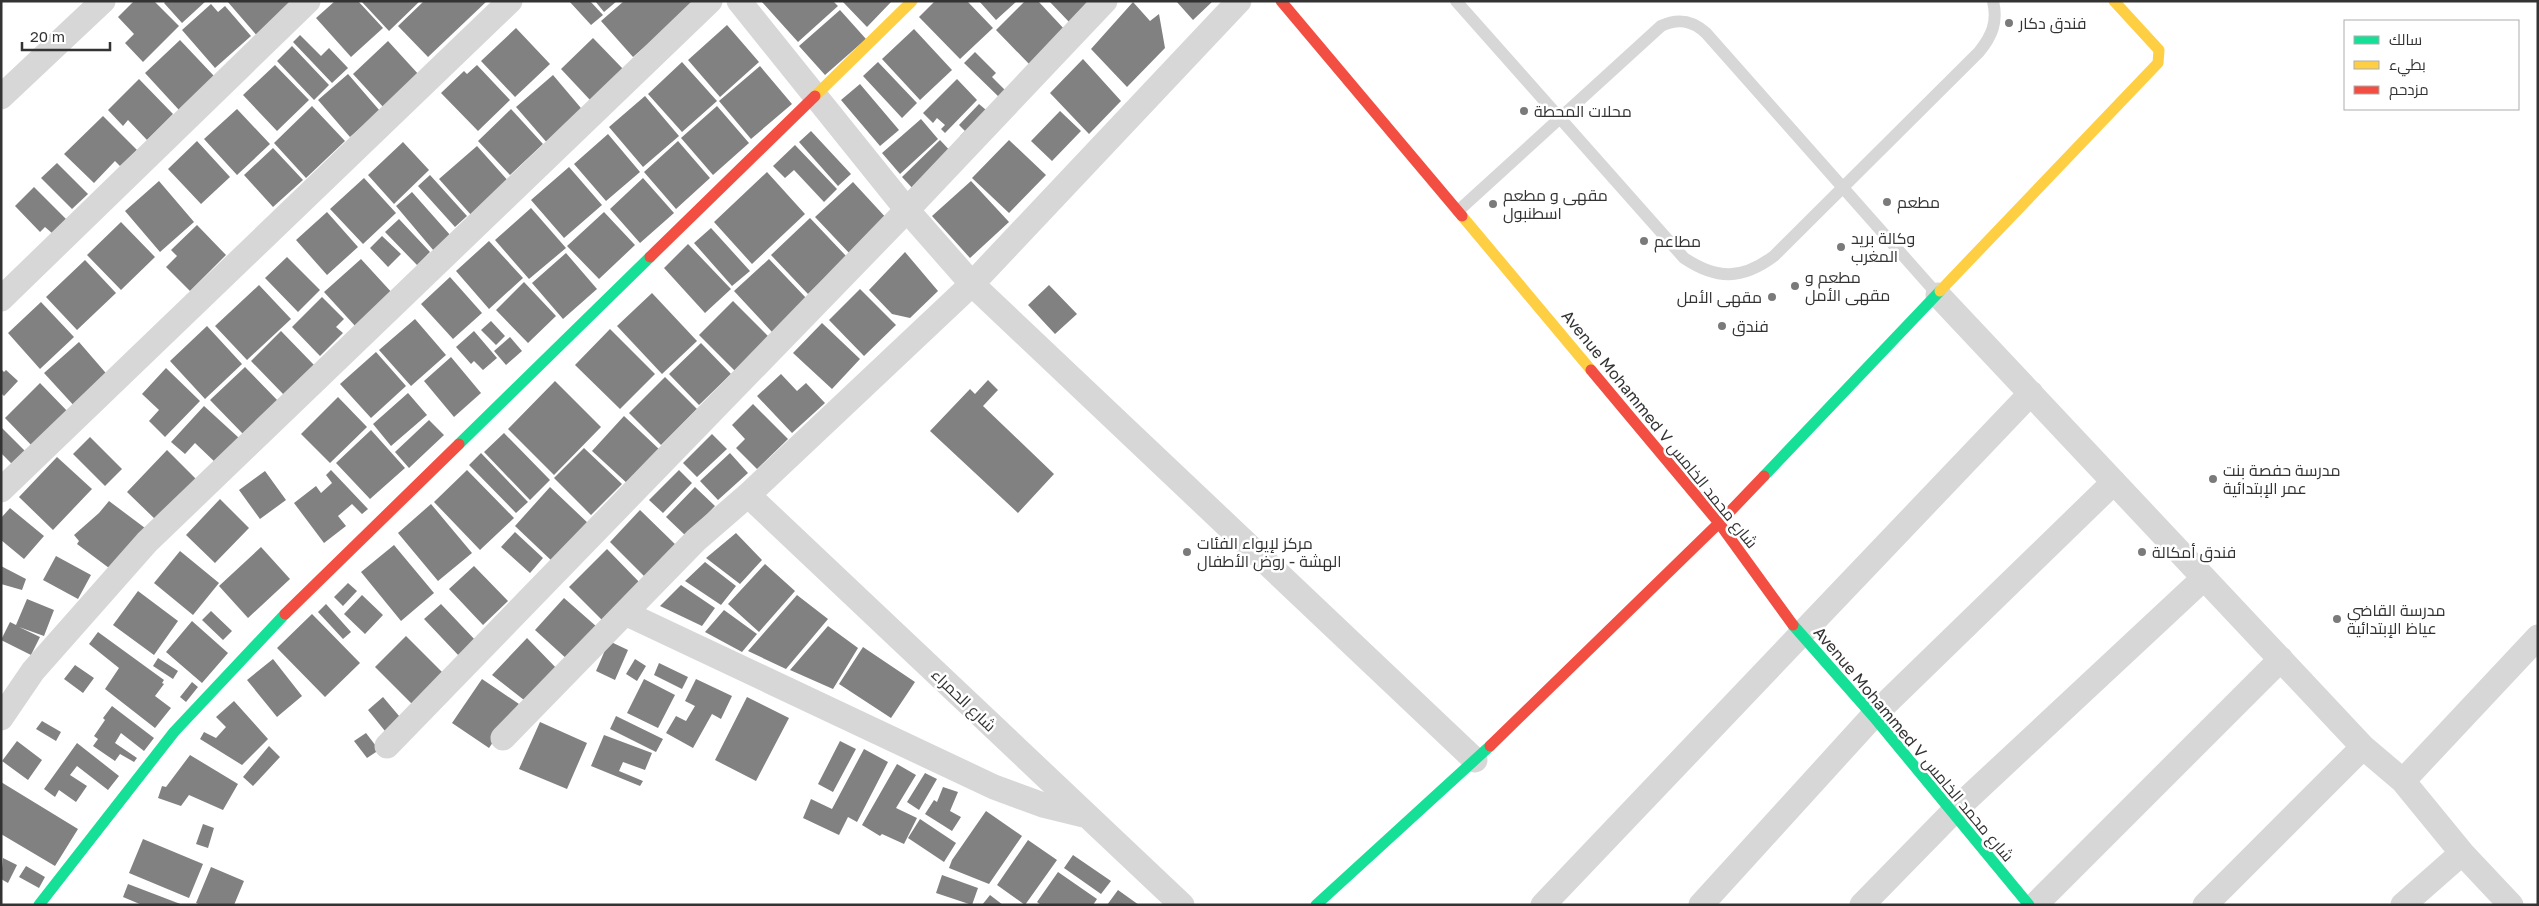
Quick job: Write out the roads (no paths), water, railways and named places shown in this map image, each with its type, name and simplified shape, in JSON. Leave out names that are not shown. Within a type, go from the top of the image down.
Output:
[{"type":"street","points":[[1,97],[104,1]]},
{"type":"street","points":[[1,299],[308,1]]},
{"type":"street","points":[[1,490],[510,1]]},
{"type":"street","points":[[1,718],[33,671],[147,542],[710,1]]},
{"type":"street","points":[[739,1],[907,210],[972,284],[1475,760]]},
{"type":"street","points":[[39,905],[174,732],[263,636],[912,1]]},
{"type":"street","points":[[387,746],[907,210],[1104,1]]},
{"type":"street","points":[[503,738],[696,540],[748,495],[972,284],[1239,1]]},
{"type":"street","name":"Avenue Mohammed V شارع محمد الخامس","points":[[1281,1],[1719,523],[1799,634],[1873,716],[2028,905]]},
{"type":"street","points":[[1316,905],[1475,760],[1719,523],[2158,63],[2160,58],[2159,50],[2114,1]]},
{"type":"street","points":[[1938,295],[2363,747],[2402,781],[2462,853],[2511,905]]},
{"type":"street","points":[[1543,905],[1799,634],[2031,393]]},
{"type":"street","points":[[1701,905],[1873,716],[2114,482]]},
{"type":"street","name":"شارع الحمراء","points":[[748,495],[1182,905]]},
{"type":"street","points":[[1862,905],[1953,812],[2204,578]]},
{"type":"street","points":[[625,613],[994,788],[1043,805],[1085,815]]},
{"type":"street","points":[[2402,781],[2534,650]]},
{"type":"street","points":[[2035,905],[2281,659]]},
{"type":"street","points":[[2206,905],[2363,747]]},
{"type":"street","points":[[2403,905],[2462,853]]},
{"type":"lane","points":[[1456,1],[1684,258],[1700,269],[1719,274],[1739,274],[1758,268],[1774,256],[1843,188],[1988,40],[1995,27],[1996,12],[1993,1]]},
{"type":"lane","points":[[1458,211],[1661,26],[1680,20],[1690,22],[1706,33],[1938,295]]},
{"type":"place","name":"فندق دكار","points":[[2009,23]]},
{"type":"place","name":"محلات المحطة","points":[[1524,111]]},
{"type":"place","name":"مطعم","points":[[1887,202]]},
{"type":"place","name":"مقهى و مطعم اسطنبول","points":[[1493,204]]},
{"type":"place","name":"مطاعم","points":[[1644,241]]},
{"type":"place","name":"وكالة بريد المغرب","points":[[1841,247]]},
{"type":"place","name":"مطعم و مقهى الأمل","points":[[1795,286]]},
{"type":"place","name":"مقهى الأمل","points":[[1772,297]]},
{"type":"place","name":"فندق","points":[[1722,326]]},
{"type":"place","name":"مدرسة حفصة بنت عمر الإبتدائية","points":[[2213,479]]},
{"type":"place","name":"مركز لإيواء الفئات الهشة - روض الأطفال","points":[[1187,552]]},
{"type":"place","name":"فندق أمكالة","points":[[2142,552]]},
{"type":"place","name":"مدرسة القاضي عياظ الإبتدائية","points":[[2337,619]]}]
